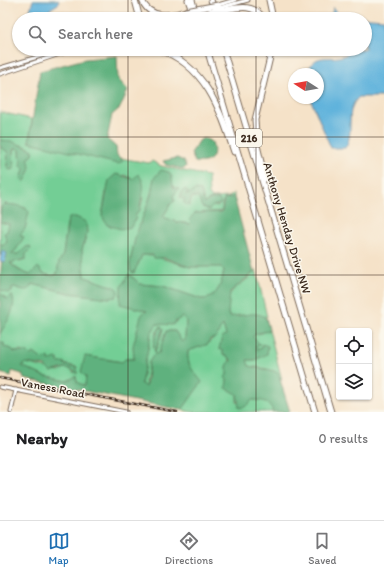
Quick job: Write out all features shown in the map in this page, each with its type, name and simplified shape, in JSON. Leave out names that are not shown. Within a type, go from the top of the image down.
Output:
[{"type":"highway","points":[[135,0],[138,12]]},
{"type":"highway","points":[[142,0],[147,8],[153,12]]},
{"type":"highway","points":[[188,0],[192,12]]},
{"type":"highway","points":[[192,0],[196,12]]},
{"type":"highway","points":[[208,0],[212,12]]},
{"type":"highway","points":[[211,0],[215,12]]},
{"type":"highway","points":[[268,0],[271,12]]},
{"type":"highway","points":[[273,0],[273,12]]},
{"type":"highway","points":[[198,12],[219,8],[248,7],[258,12]]},
{"type":"highway","points":[[169,56],[189,67],[205,84],[213,96],[223,119],[259,228]]},
{"type":"highway","name":"216","points":[[209,56],[314,412]]},
{"type":"highway","name":"Anthony Henday Drive NW","points":[[225,56],[331,412]]},
{"type":"highway","points":[[270,56],[256,111],[255,130],[256,145],[276,227]]},
{"type":"main road","points":[[219,8],[235,0]]},
{"type":"main road","points":[[219,8],[248,0]]},
{"type":"main road","points":[[0,67],[39,56]]},
{"type":"main road","points":[[0,74],[56,56]]},
{"type":"main road","name":"Vaness Road","points":[[0,387],[126,412]]},
{"type":"main road","points":[[11,412],[16,390]]},
{"type":"green space","points":[[117,56],[118,79],[128,90],[120,108],[112,115],[107,139],[116,147],[117,155],[123,161],[118,164],[29,142],[40,71],[85,59]]},
{"type":"green space","points":[[0,112],[32,119],[29,142],[123,161],[120,158],[149,163],[152,161],[161,166],[208,176],[209,194],[212,198],[229,197],[234,193],[234,197],[224,199],[222,211],[195,213],[190,224],[177,222],[163,217],[171,203],[175,201],[173,196],[176,193],[172,184],[154,178],[149,201],[133,247],[131,259],[130,271],[138,265],[142,255],[153,255],[190,267],[221,267],[224,270],[218,290],[211,297],[201,299],[163,286],[140,284],[129,274],[148,312],[135,340],[134,359],[125,359],[122,362],[106,359],[86,377],[85,386],[77,382],[76,377],[67,381],[43,376],[22,366],[25,363],[59,371],[65,368],[71,369],[74,373],[77,367],[59,363],[57,361],[59,360],[43,360],[34,354],[30,355],[21,351],[14,352],[12,349],[4,347],[4,343],[0,343],[0,334],[7,300],[0,293],[0,290],[12,292],[12,288],[14,287],[20,289],[32,284],[69,293],[110,298],[117,288],[85,277],[82,250],[87,232],[67,223],[63,255],[59,262],[57,274],[53,276],[44,274],[38,267],[31,275],[19,270],[10,262],[22,261],[26,254],[26,247],[19,254],[11,254],[16,250],[20,242],[21,231],[26,225],[26,208],[5,204],[0,214],[0,147],[8,152],[7,167],[14,169],[13,150],[17,148],[20,150],[21,165],[33,155],[33,150],[25,146],[0,140]],"holes":[[[124,175],[133,179],[143,197],[140,210],[136,213],[135,220],[102,216],[106,192]],[[186,189],[186,194],[201,191],[204,203],[211,199],[219,199],[218,206],[202,207],[198,197],[192,197],[189,206],[185,199]]]},
{"type":"green space","points":[[204,138],[212,142],[214,152],[213,155],[209,161],[195,162],[191,153],[200,140]]},
{"type":"green space","points":[[0,140],[11,141],[33,150],[33,155],[28,159],[30,164],[29,171],[24,182],[21,179],[24,169],[21,165],[20,150],[17,148],[13,150],[14,169],[10,170],[7,167],[8,152],[0,147]]},
{"type":"green space","points":[[177,158],[184,161],[186,167],[183,169],[166,165],[163,161]]},
{"type":"green space","points":[[161,170],[169,172],[172,177],[173,187],[179,189],[173,196],[175,201],[171,203],[163,217],[177,222],[190,224],[191,217],[195,213],[222,212],[224,199],[234,197],[254,272],[230,292],[228,313],[229,316],[257,314],[266,318],[269,329],[268,331],[255,334],[253,337],[260,344],[256,347],[257,350],[261,348],[262,344],[268,346],[267,354],[255,360],[247,360],[249,366],[278,373],[290,412],[273,412],[268,403],[259,400],[252,400],[245,407],[239,408],[237,394],[226,388],[227,380],[225,377],[227,375],[227,366],[231,360],[223,355],[223,351],[219,349],[222,337],[226,335],[223,325],[217,336],[210,339],[208,344],[188,351],[189,364],[202,382],[182,410],[24,379],[22,374],[12,371],[11,376],[0,373],[0,343],[4,343],[4,347],[12,349],[14,352],[27,352],[30,355],[34,353],[43,360],[49,357],[49,361],[56,358],[59,360],[57,361],[59,363],[64,362],[65,365],[77,367],[77,374],[71,369],[65,368],[51,372],[45,366],[25,363],[22,366],[43,376],[67,381],[76,376],[77,382],[85,386],[86,377],[81,372],[85,356],[122,362],[125,359],[134,359],[133,346],[141,316],[147,311],[120,304],[121,287],[129,274],[140,284],[163,286],[201,299],[206,299],[215,294],[218,290],[223,275],[224,270],[221,267],[190,267],[165,258],[154,258],[153,255],[142,255],[134,273],[131,272],[130,264],[135,238],[151,195],[154,178]],"holes":[[[182,317],[186,320],[185,340],[182,342],[175,331],[166,331],[159,353],[154,354],[149,362],[146,387],[141,384],[151,333],[157,324],[173,325]]]},
{"type":"green space","points":[[116,174],[133,179],[138,174],[143,183],[140,210],[136,214],[135,220],[131,227],[121,229],[107,225],[102,216],[109,180]]},
{"type":"green space","points":[[186,189],[188,191],[186,194],[189,194],[195,190],[201,191],[204,203],[211,199],[219,199],[221,204],[213,206],[209,210],[202,207],[198,197],[192,197],[189,206],[183,202],[185,199],[180,198],[182,191]]},
{"type":"green space","points":[[4,204],[21,206],[29,212],[25,229],[20,235],[24,237],[16,250],[11,254],[19,254],[26,247],[30,246],[31,249],[26,254],[26,259],[10,263],[18,270],[30,275],[38,267],[44,274],[53,276],[57,274],[59,262],[63,255],[68,218],[76,217],[86,222],[87,232],[82,250],[85,277],[117,288],[118,293],[116,297],[110,298],[69,293],[32,284],[27,290],[14,287],[12,288],[12,292],[8,293],[0,290],[2,251],[0,256],[0,243],[3,245],[7,241],[4,233],[7,232],[9,224],[0,222],[1,208]]},
{"type":"green space","points":[[0,222],[9,224],[7,233],[5,233],[7,241],[2,245],[0,243]]},
{"type":"green space","points":[[256,269],[267,317],[238,315],[235,317],[229,316],[227,306],[231,293],[252,275]]},
{"type":"green space","points":[[0,293],[7,299],[12,295],[14,305],[0,334]]},
{"type":"green space","points":[[182,317],[186,320],[185,340],[182,342],[175,331],[166,331],[159,353],[149,362],[145,382],[146,387],[141,384],[151,333],[157,324],[175,322]],"holes":[[[161,326],[163,329],[157,348],[153,347],[156,333]]]},
{"type":"green space","points":[[223,325],[226,335],[223,355],[230,358],[227,375],[237,394],[237,402],[245,407],[252,400],[263,400],[272,407],[273,412],[192,412],[182,410],[201,382],[189,364],[188,351],[208,344]]},
{"type":"green space","points":[[161,326],[163,329],[155,352],[154,342]]},
{"type":"green space","points":[[269,329],[282,380],[272,371],[264,368],[249,366],[246,360],[255,360],[267,354],[262,344],[261,348],[257,350],[256,347],[260,344],[253,337],[255,334],[262,333]]},
{"type":"water","points":[[33,0],[59,0],[58,4],[50,9],[49,12],[30,12]]},
{"type":"water","points":[[372,18],[384,19],[384,97],[359,97],[354,103],[350,115],[350,135],[345,148],[331,148],[313,104],[324,104],[324,68],[310,68],[315,61],[325,58],[372,56]]},
{"type":"water","points":[[2,251],[7,253],[5,262],[0,261]]},
{"type":"railway","points":[[0,378],[177,412]]}]
